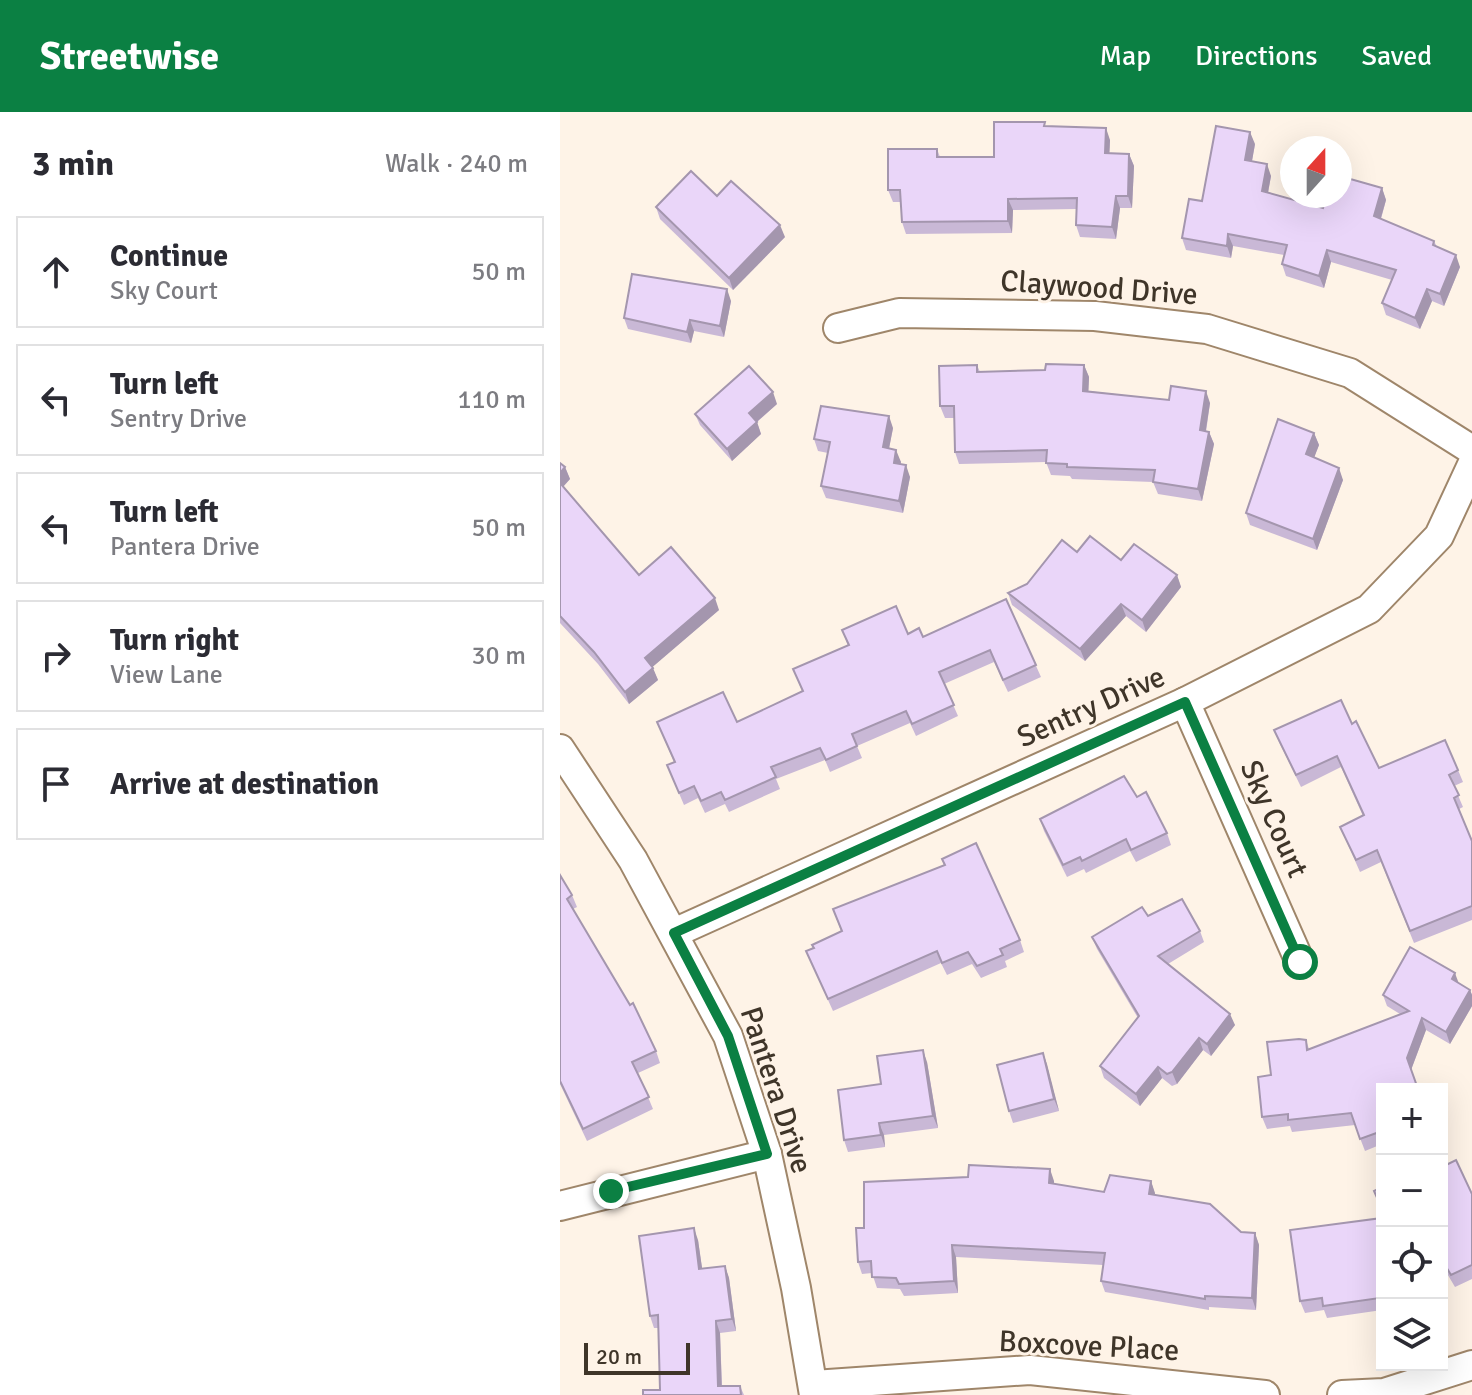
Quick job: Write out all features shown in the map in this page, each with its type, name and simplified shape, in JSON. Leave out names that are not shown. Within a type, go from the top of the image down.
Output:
[{"type":"street","name":"Claywood Drive","points":[[838,328],[899,313],[1095,316],[1207,329],[1350,373],[1472,450]]},
{"type":"street","name":"Sentry Drive","points":[[674,933],[1185,702],[1369,609],[1439,536],[1472,465]]},
{"type":"street","name":"Sky Court","points":[[1185,702],[1300,962]]},
{"type":"street","name":"Pantera Drive","points":[[560,749],[633,860],[728,1036],[767,1154],[814,1390]]},
{"type":"street","points":[[560,1206],[767,1154]]},
{"type":"street","points":[[1342,1395],[1384,1393],[1472,1365]]},
{"type":"street","name":"Boxcove Place","points":[[814,1390],[1030,1370],[1265,1395]]},
{"type":"building","points":[[994,122],[1045,122],[1044,126],[1106,128],[1105,153],[1129,154],[1128,196],[1116,196],[1112,227],[1076,225],[1077,198],[1008,199],[1008,221],[902,222],[900,190],[888,190],[888,149],[937,149],[937,157],[994,157]]},
{"type":"building","points":[[1216,126],[1250,132],[1245,160],[1267,164],[1262,191],[1280,196],[1280,208],[1352,208],[1352,179],[1382,188],[1374,216],[1434,241],[1433,245],[1456,255],[1440,294],[1427,289],[1415,318],[1382,303],[1396,270],[1327,250],[1319,276],[1282,264],[1287,245],[1228,234],[1227,246],[1182,238],[1189,199],[1202,201]]},
{"type":"building","points":[[691,171],[717,196],[731,181],[780,225],[729,278],[656,207]]},
{"type":"building","points":[[632,274],[727,289],[720,326],[690,320],[687,332],[624,318]]},
{"type":"building","points":[[1046,364],[1084,365],[1083,391],[1169,400],[1171,386],[1206,391],[1200,430],[1209,432],[1198,489],[1153,482],[1155,470],[1067,467],[1067,464],[1046,463],[1047,450],[955,452],[954,406],[940,406],[939,366],[977,365],[977,372],[1045,370]]},
{"type":"building","points":[[749,366],[773,392],[749,413],[757,422],[727,449],[695,414]]},
{"type":"building","points":[[821,406],[889,416],[883,447],[896,450],[894,463],[906,465],[899,501],[821,486],[830,442],[814,439]]},
{"type":"building","points":[[1278,419],[1314,433],[1306,454],[1339,468],[1313,539],[1246,513]]},
{"type":"building","points":[[560,483],[639,575],[671,547],[715,598],[645,658],[653,668],[625,692],[594,652],[560,616]]},
{"type":"building","points":[[1090,536],[1121,560],[1134,544],[1177,575],[1142,620],[1121,604],[1080,649],[1008,593],[1027,584],[1062,540],[1077,552]]},
{"type":"building","points":[[1006,599],[1036,665],[1003,680],[990,650],[939,672],[954,705],[912,724],[906,711],[852,734],[857,746],[826,760],[820,748],[771,767],[776,777],[725,800],[721,792],[701,801],[694,786],[679,793],[667,765],[675,762],[657,722],[723,692],[737,722],[803,691],[793,669],[849,645],[842,630],[896,606],[908,634],[919,628],[923,637]]},
{"type":"building","points":[[1341,700],[1352,724],[1356,721],[1379,768],[1445,740],[1458,770],[1449,775],[1459,795],[1454,798],[1472,841],[1472,906],[1410,931],[1377,850],[1356,860],[1340,827],[1364,815],[1337,756],[1296,775],[1274,730]]},
{"type":"building","points":[[1124,776],[1137,797],[1146,792],[1167,833],[1131,850],[1126,839],[1082,861],[1080,857],[1063,865],[1040,819]]},
{"type":"building","points":[[976,843],[1020,940],[1000,949],[1003,955],[977,966],[968,952],[942,963],[937,951],[828,999],[806,951],[842,931],[833,909],[945,865],[942,859]]},
{"type":"building","points":[[560,875],[572,895],[567,899],[630,1005],[633,1003],[656,1051],[632,1062],[649,1097],[583,1129],[560,1081]]},
{"type":"building","points":[[1182,899],[1200,931],[1158,956],[1230,1014],[1207,1044],[1199,1038],[1172,1072],[1167,1074],[1158,1067],[1136,1094],[1100,1066],[1139,1016],[1092,937],[1142,907],[1148,916]]},
{"type":"building","points":[[1410,947],[1455,973],[1452,979],[1470,990],[1446,1032],[1422,1018],[1407,1058],[1416,1083],[1376,1083],[1376,1133],[1360,1139],[1351,1113],[1288,1120],[1288,1114],[1262,1117],[1258,1077],[1271,1075],[1267,1042],[1306,1040],[1307,1050],[1409,1011],[1383,995]]},
{"type":"building","points":[[923,1050],[933,1116],[879,1123],[881,1135],[844,1140],[838,1090],[881,1084],[877,1056]]},
{"type":"building","points":[[1043,1053],[1054,1099],[1009,1111],[997,1065]]},
{"type":"building","points":[[1456,1160],[1472,1194],[1472,1265],[1451,1275],[1448,1270],[1448,1164]]},
{"type":"building","points":[[969,1165],[1050,1169],[1049,1183],[1104,1192],[1110,1175],[1151,1181],[1149,1194],[1210,1204],[1241,1232],[1255,1233],[1252,1298],[1205,1296],[1205,1299],[1101,1281],[1105,1253],[952,1245],[954,1281],[899,1284],[896,1278],[872,1277],[871,1261],[858,1262],[856,1228],[864,1228],[864,1182],[968,1177]]},
{"type":"building","points":[[1376,1219],[1376,1299],[1323,1306],[1322,1298],[1300,1301],[1290,1230]]},
{"type":"building","points":[[694,1228],[699,1269],[725,1266],[732,1319],[716,1321],[718,1386],[740,1386],[741,1395],[643,1395],[643,1390],[660,1390],[658,1315],[650,1316],[639,1236]]},
{"type":"route","points":[[611,1191],[767,1154],[728,1036],[674,933],[1185,702],[1300,962]]}]
